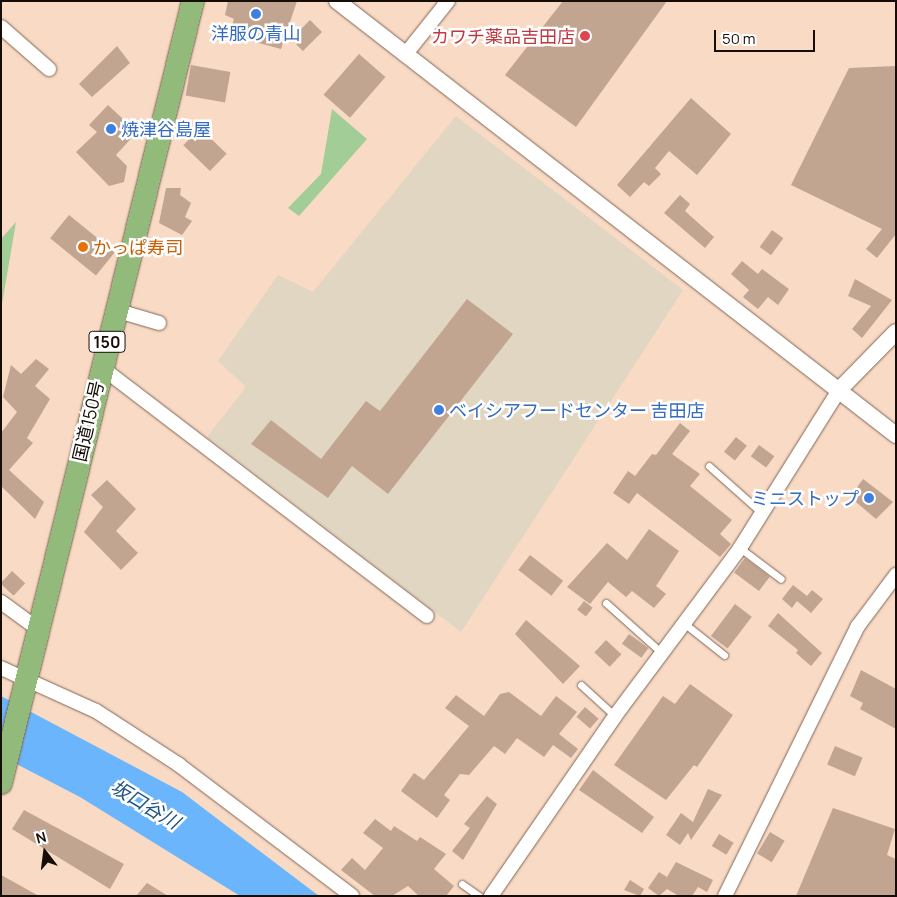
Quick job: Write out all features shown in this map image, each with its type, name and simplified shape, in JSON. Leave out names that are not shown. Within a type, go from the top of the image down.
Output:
[{"type":"highway","name":"国道150号","points":[[2,781],[101,367],[193,1]]},
{"type":"street","points":[[337,1],[896,435]]},
{"type":"street","points":[[405,55],[448,1]]},
{"type":"street","points":[[1,27],[49,69]]},
{"type":"street","points":[[115,310],[159,323]]},
{"type":"street","points":[[494,895],[615,716],[686,624],[740,548],[839,390],[896,332]]},
{"type":"street","points":[[101,367],[427,616]]},
{"type":"street","points":[[725,896],[858,626],[896,575]]},
{"type":"street","points":[[1,602],[38,629]]},
{"type":"street","points":[[1,668],[26,682],[96,711],[179,765],[352,896]]},
{"type":"lane","points":[[709,466],[763,514]]},
{"type":"lane","points":[[740,548],[781,580]]},
{"type":"lane","points":[[606,603],[662,654]]},
{"type":"lane","points":[[686,624],[724,655]]},
{"type":"lane","points":[[581,685],[615,716]]},
{"type":"lane","points":[[462,884],[479,896]]},
{"type":"shaded area","points":[[456,116],[683,290],[461,632],[207,437],[246,387],[218,361],[278,275],[313,292]]},
{"type":"green space","points":[[332,109],[367,139],[299,216],[288,208],[321,174]]},
{"type":"green space","points":[[16,222],[1,310],[1,239]]},
{"type":"water","name":"坂口谷川","points":[[1,696],[182,792],[319,896],[240,896],[80,797],[1,756]]},
{"type":"building","points":[[228,1],[297,1],[281,49],[229,35],[234,19],[225,15]]},
{"type":"building","points":[[563,1],[667,1],[576,127],[505,75]]},
{"type":"building","points":[[310,20],[322,32],[303,51],[291,39]]},
{"type":"building","points":[[117,46],[130,63],[92,97],[79,84]]},
{"type":"building","points":[[359,54],[385,77],[350,118],[324,95]]},
{"type":"building","points":[[191,65],[230,72],[225,102],[186,96]]},
{"type":"building","points":[[896,66],[896,234],[877,258],[866,249],[882,229],[791,185],[849,68]]},
{"type":"building","points":[[691,98],[731,134],[697,175],[669,151],[655,168],[661,174],[649,186],[644,182],[630,197],[617,185]]},
{"type":"building","points":[[108,105],[137,132],[116,155],[127,166],[124,182],[109,186],[76,152],[97,132],[89,125]]},
{"type":"building","points":[[200,128],[227,154],[210,171],[183,145]]},
{"type":"building","points":[[166,188],[181,188],[180,195],[191,203],[185,217],[192,221],[182,235],[159,223]]},
{"type":"building","points":[[680,195],[690,204],[685,211],[714,237],[705,248],[664,213]]},
{"type":"building","points":[[69,215],[115,252],[96,275],[50,238]]},
{"type":"building","points":[[772,230],[783,238],[771,255],[760,247]]},
{"type":"building","points":[[742,261],[758,274],[762,269],[789,289],[778,305],[768,297],[758,309],[743,297],[749,290],[731,274]]},
{"type":"building","points":[[855,279],[892,300],[862,338],[852,329],[871,306],[848,296]]},
{"type":"building","points":[[467,299],[513,334],[388,494],[352,466],[328,498],[251,444],[271,420],[321,459],[366,401],[380,411]]},
{"type":"building","points":[[36,359],[49,369],[35,386],[50,399],[27,438],[33,443],[9,470],[44,502],[35,519],[1,486],[1,433],[17,412],[3,397],[11,365],[21,374]]},
{"type":"building","points":[[680,423],[690,431],[672,454],[700,474],[690,486],[732,520],[720,534],[731,544],[720,557],[637,493],[629,504],[613,493],[628,471],[635,476],[652,454],[656,455]]},
{"type":"building","points":[[736,437],[747,446],[735,461],[724,452]]},
{"type":"building","points":[[759,445],[774,456],[766,467],[751,456]]},
{"type":"building","points":[[863,479],[893,502],[876,519],[850,497]]},
{"type":"building","points":[[107,480],[136,509],[116,531],[138,553],[121,570],[84,532],[103,507],[91,495]]},
{"type":"building","points":[[649,529],[679,551],[656,586],[666,594],[654,608],[632,591],[626,597],[608,582],[590,604],[567,587],[607,543],[627,560]]},
{"type":"building","points":[[530,555],[563,581],[551,596],[518,570]]},
{"type":"building","points":[[745,558],[770,577],[759,591],[734,572]]},
{"type":"building","points":[[12,571],[25,583],[14,596],[1,584]]},
{"type":"building","points":[[793,585],[807,596],[812,590],[823,599],[811,613],[797,601],[792,608],[782,599]]},
{"type":"building","points":[[584,601],[593,608],[586,616],[577,610]]},
{"type":"building","points":[[735,604],[752,617],[728,649],[711,636]]},
{"type":"building","points":[[778,613],[822,653],[811,666],[796,653],[798,650],[768,626]]},
{"type":"building","points":[[526,620],[580,666],[563,684],[515,634]]},
{"type":"building","points":[[629,634],[648,648],[641,658],[622,644]]},
{"type":"building","points":[[606,640],[621,654],[610,667],[594,652]]},
{"type":"building","points":[[861,670],[896,689],[896,729],[860,709],[863,703],[850,696]]},
{"type":"building","points":[[690,684],[733,715],[697,767],[694,765],[666,800],[614,765],[663,696],[675,704]]},
{"type":"building","points":[[509,692],[541,716],[556,696],[577,712],[559,734],[578,749],[571,758],[553,745],[544,757],[517,738],[505,754],[494,746],[469,775],[460,774],[444,795],[450,800],[437,818],[401,791],[414,773],[424,780],[469,726],[445,708],[456,695],[484,716],[500,694]]},
{"type":"building","points":[[585,707],[599,719],[590,729],[576,717]]},
{"type":"building","points":[[835,746],[863,758],[855,776],[827,764]]},
{"type":"building","points":[[593,770],[654,817],[642,833],[579,790]]},
{"type":"building","points":[[708,789],[722,795],[691,840],[688,833],[680,845],[666,835],[681,813],[693,822]]},
{"type":"building","points":[[487,796],[497,804],[463,860],[452,851],[470,828],[464,824]]},
{"type":"building","points":[[833,808],[895,829],[887,855],[896,859],[896,896],[796,896]]},
{"type":"building","points":[[24,810],[124,864],[110,889],[12,829]]},
{"type":"building","points":[[375,819],[391,831],[394,826],[417,841],[420,837],[446,854],[434,869],[454,886],[446,896],[419,896],[408,886],[392,896],[375,896],[341,870],[352,858],[365,870],[383,848],[363,833]]},
{"type":"building","points":[[770,832],[785,841],[772,862],[757,853]]},
{"type":"building","points":[[719,834],[734,843],[726,855],[712,846]]},
{"type":"building","points":[[676,862],[713,880],[707,892],[698,887],[692,896],[679,896],[667,889],[659,896],[648,888],[659,872],[667,877]]},
{"type":"building","points":[[1,875],[39,896],[1,896]]},
{"type":"building","points":[[630,880],[644,889],[640,896],[624,890]]},
{"type":"building","points":[[147,883],[168,896],[136,896]]},
{"type":"place","name":"洋服の青山","points":[[256,14]]},
{"type":"place","name":"カワチ薬品吉田店","points":[[585,36]]},
{"type":"place","name":"焼津谷島屋","points":[[111,129]]},
{"type":"place","name":"かっぱ寿司","points":[[83,247]]},
{"type":"place","name":"ベイシアフードセンター 吉田店","points":[[439,410]]},
{"type":"place","name":"ミニストップ","points":[[869,498]]}]
